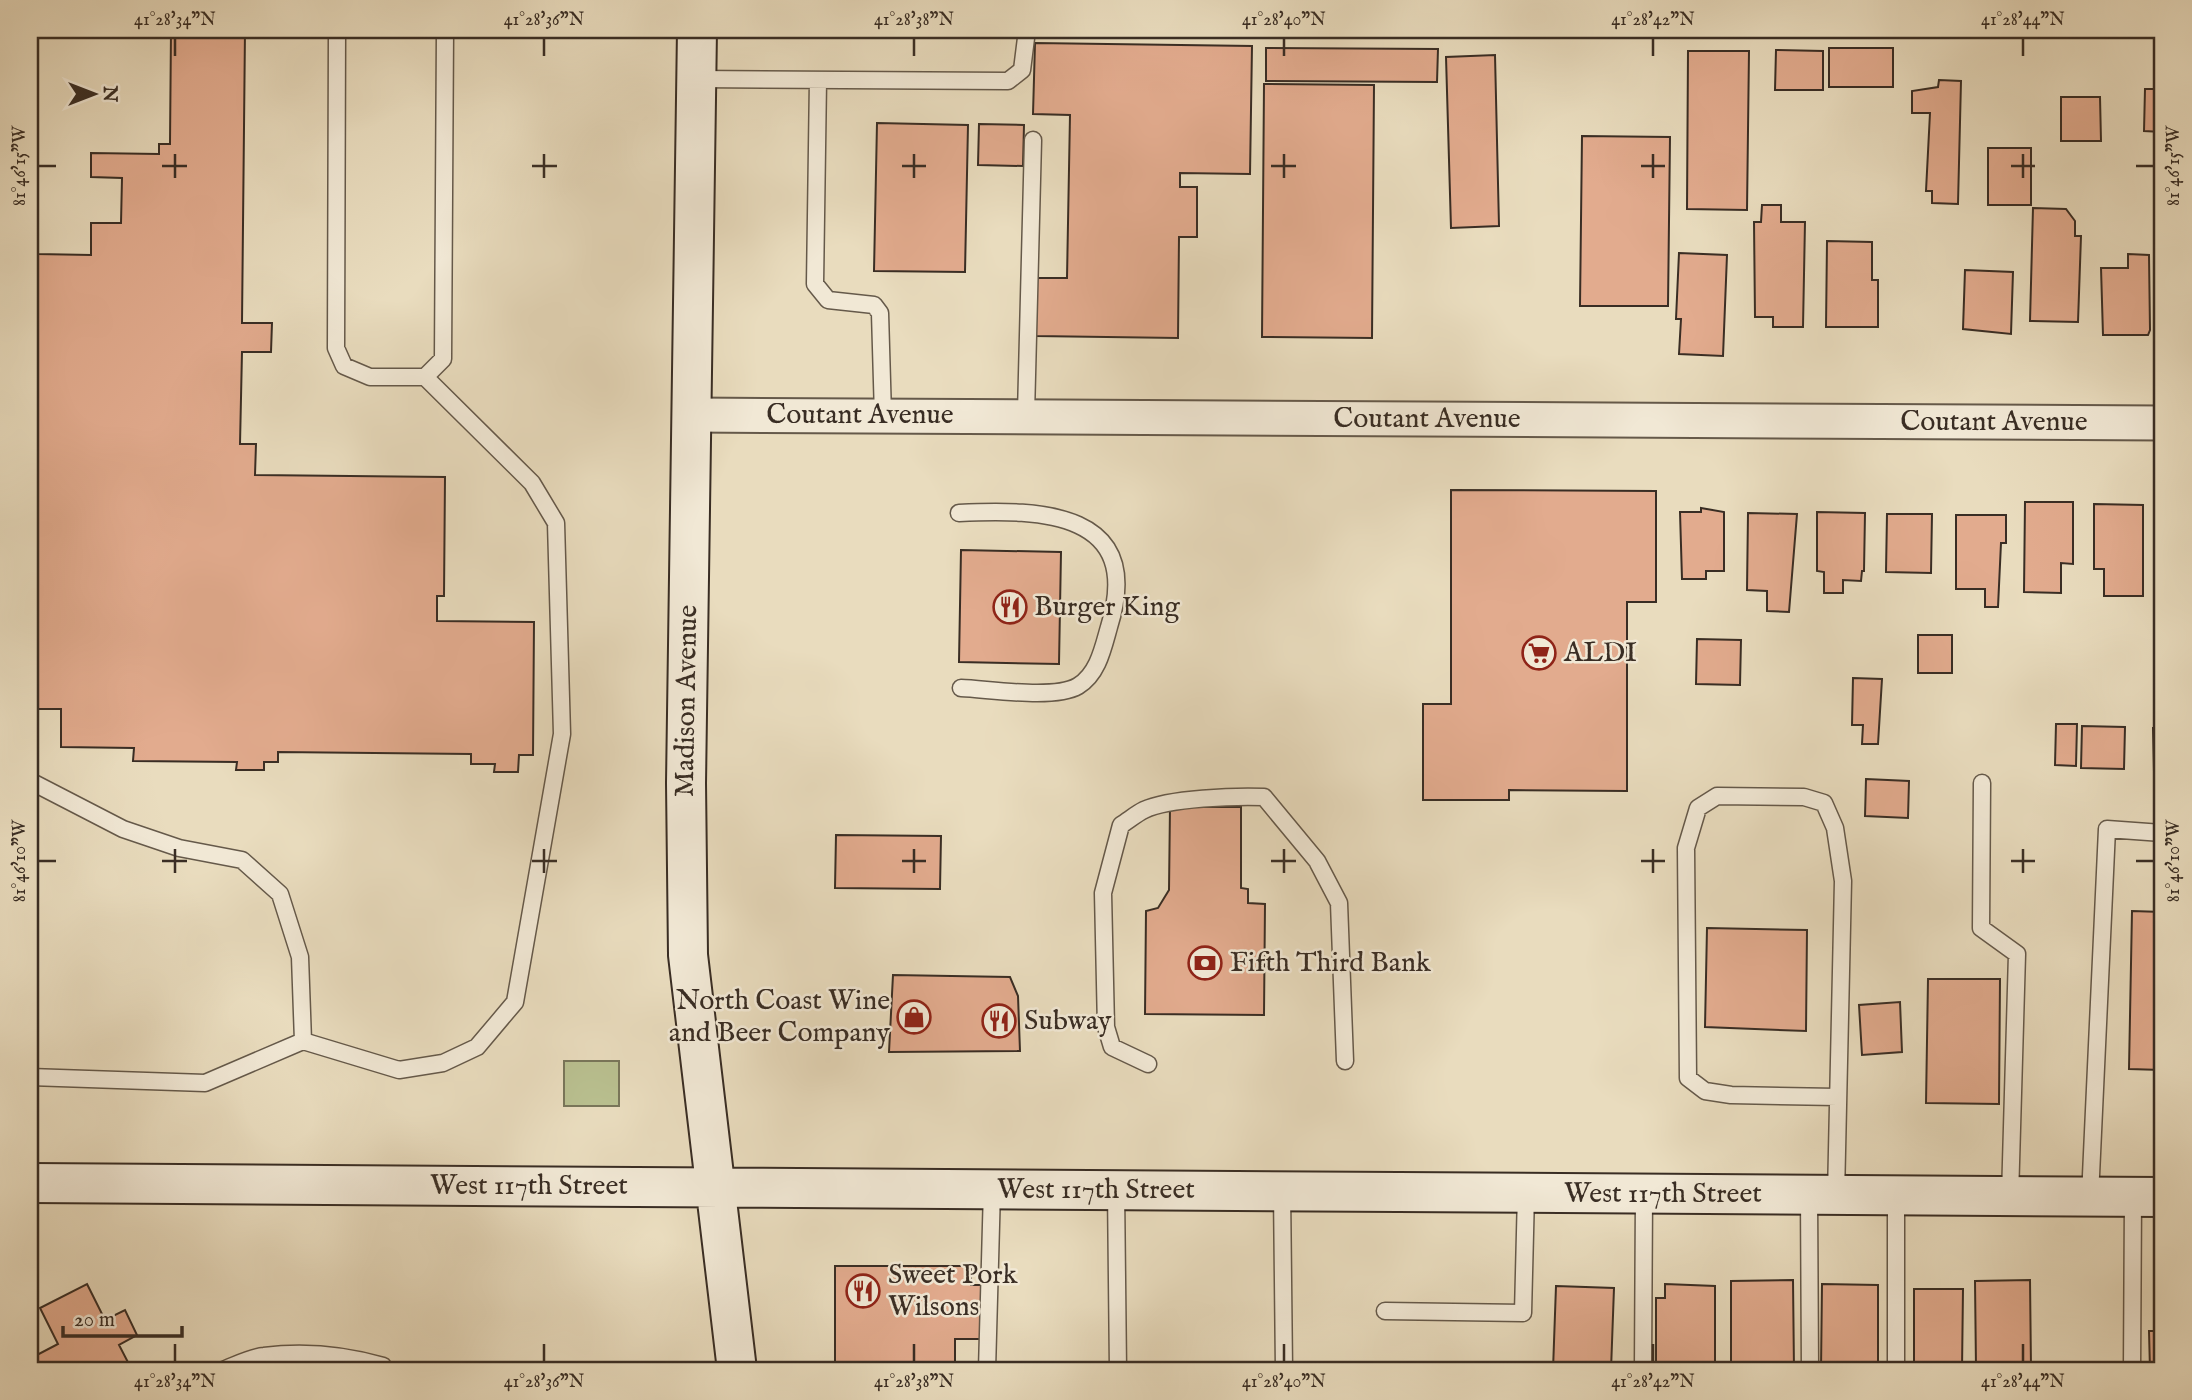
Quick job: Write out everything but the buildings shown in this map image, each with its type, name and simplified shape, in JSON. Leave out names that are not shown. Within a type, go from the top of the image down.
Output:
[{"type":"main road","name":"Madison Avenue","points":[[697,30],[685,783],[688,955],[737,1370]]},
{"type":"main road","name":"West 117th Street","points":[[30,1183],[2148,1197]]},
{"type":"street","name":"Coutant Avenue","points":[[692,415],[1026,414],[2162,423]]},
{"type":"lane","points":[[30,1077],[205,1083],[303,1041],[399,1070],[443,1063],[477,1047],[514,1002],[562,734],[556,523],[532,483],[425,377],[370,377],[344,366],[336,348],[337,30]]},
{"type":"lane","points":[[425,377],[443,359],[445,30]]},
{"type":"lane","points":[[696,79],[1008,81],[1022,70],[1027,30]]},
{"type":"lane","points":[[818,80],[815,284],[828,300],[874,305],[880,313],[883,416]]},
{"type":"lane","points":[[1026,414],[1033,140]]},
{"type":"lane","points":[[959,513],[1010,511],[1079,523],[1097,534],[1109,552],[1115,567],[1116,593],[1101,655],[1093,672],[1077,687],[1050,692],[961,688]]},
{"type":"lane","points":[[30,781],[123,829],[179,848],[242,860],[280,894],[300,957],[303,1041]]},
{"type":"lane","points":[[1982,783],[1981,928],[2017,954],[2010,1198]]},
{"type":"lane","points":[[1148,1064],[1112,1047],[1106,1027],[1103,893],[1121,825],[1145,809],[1165,804],[1238,796],[1264,797],[1317,861],[1339,903],[1345,1061]]},
{"type":"lane","points":[[1810,1370],[1822,1195],[1837,1097],[1843,881],[1835,828],[1824,803],[1804,797],[1717,796],[1698,808],[1686,848],[1688,1078],[1705,1091],[1731,1095],[1837,1097]]},
{"type":"lane","points":[[2090,1198],[2107,829],[2162,833]]},
{"type":"lane","points":[[987,1370],[992,1189]]},
{"type":"lane","points":[[1116,1189],[1118,1370]]},
{"type":"lane","points":[[1282,1191],[1284,1370]]},
{"type":"lane","points":[[1385,1311],[1523,1312],[1526,1194]]},
{"type":"lane","points":[[1643,1370],[1644,1195]]},
{"type":"lane","points":[[1896,1196],[1896,1370]]},
{"type":"lane","points":[[2132,1370],[2148,1197]]},
{"type":"lane","points":[[223,1370],[262,1356],[347,1356],[383,1366],[385,1370]]},
{"type":"green space","points":[[564,1061],[619,1061],[619,1106],[564,1106]]},
{"type":"place","name":"Burger King","points":[[1010,607]]},
{"type":"place","name":"ALDI","points":[[1539,653]]},
{"type":"place","name":"Fifth Third Bank","points":[[1205,963]]},
{"type":"place","name":"North Coast Wine and Beer Company","points":[[914,1017]]},
{"type":"place","name":"Subway","points":[[999,1021]]},
{"type":"place","name":"Sweet Pork Wilsons","points":[[863,1291]]}]
